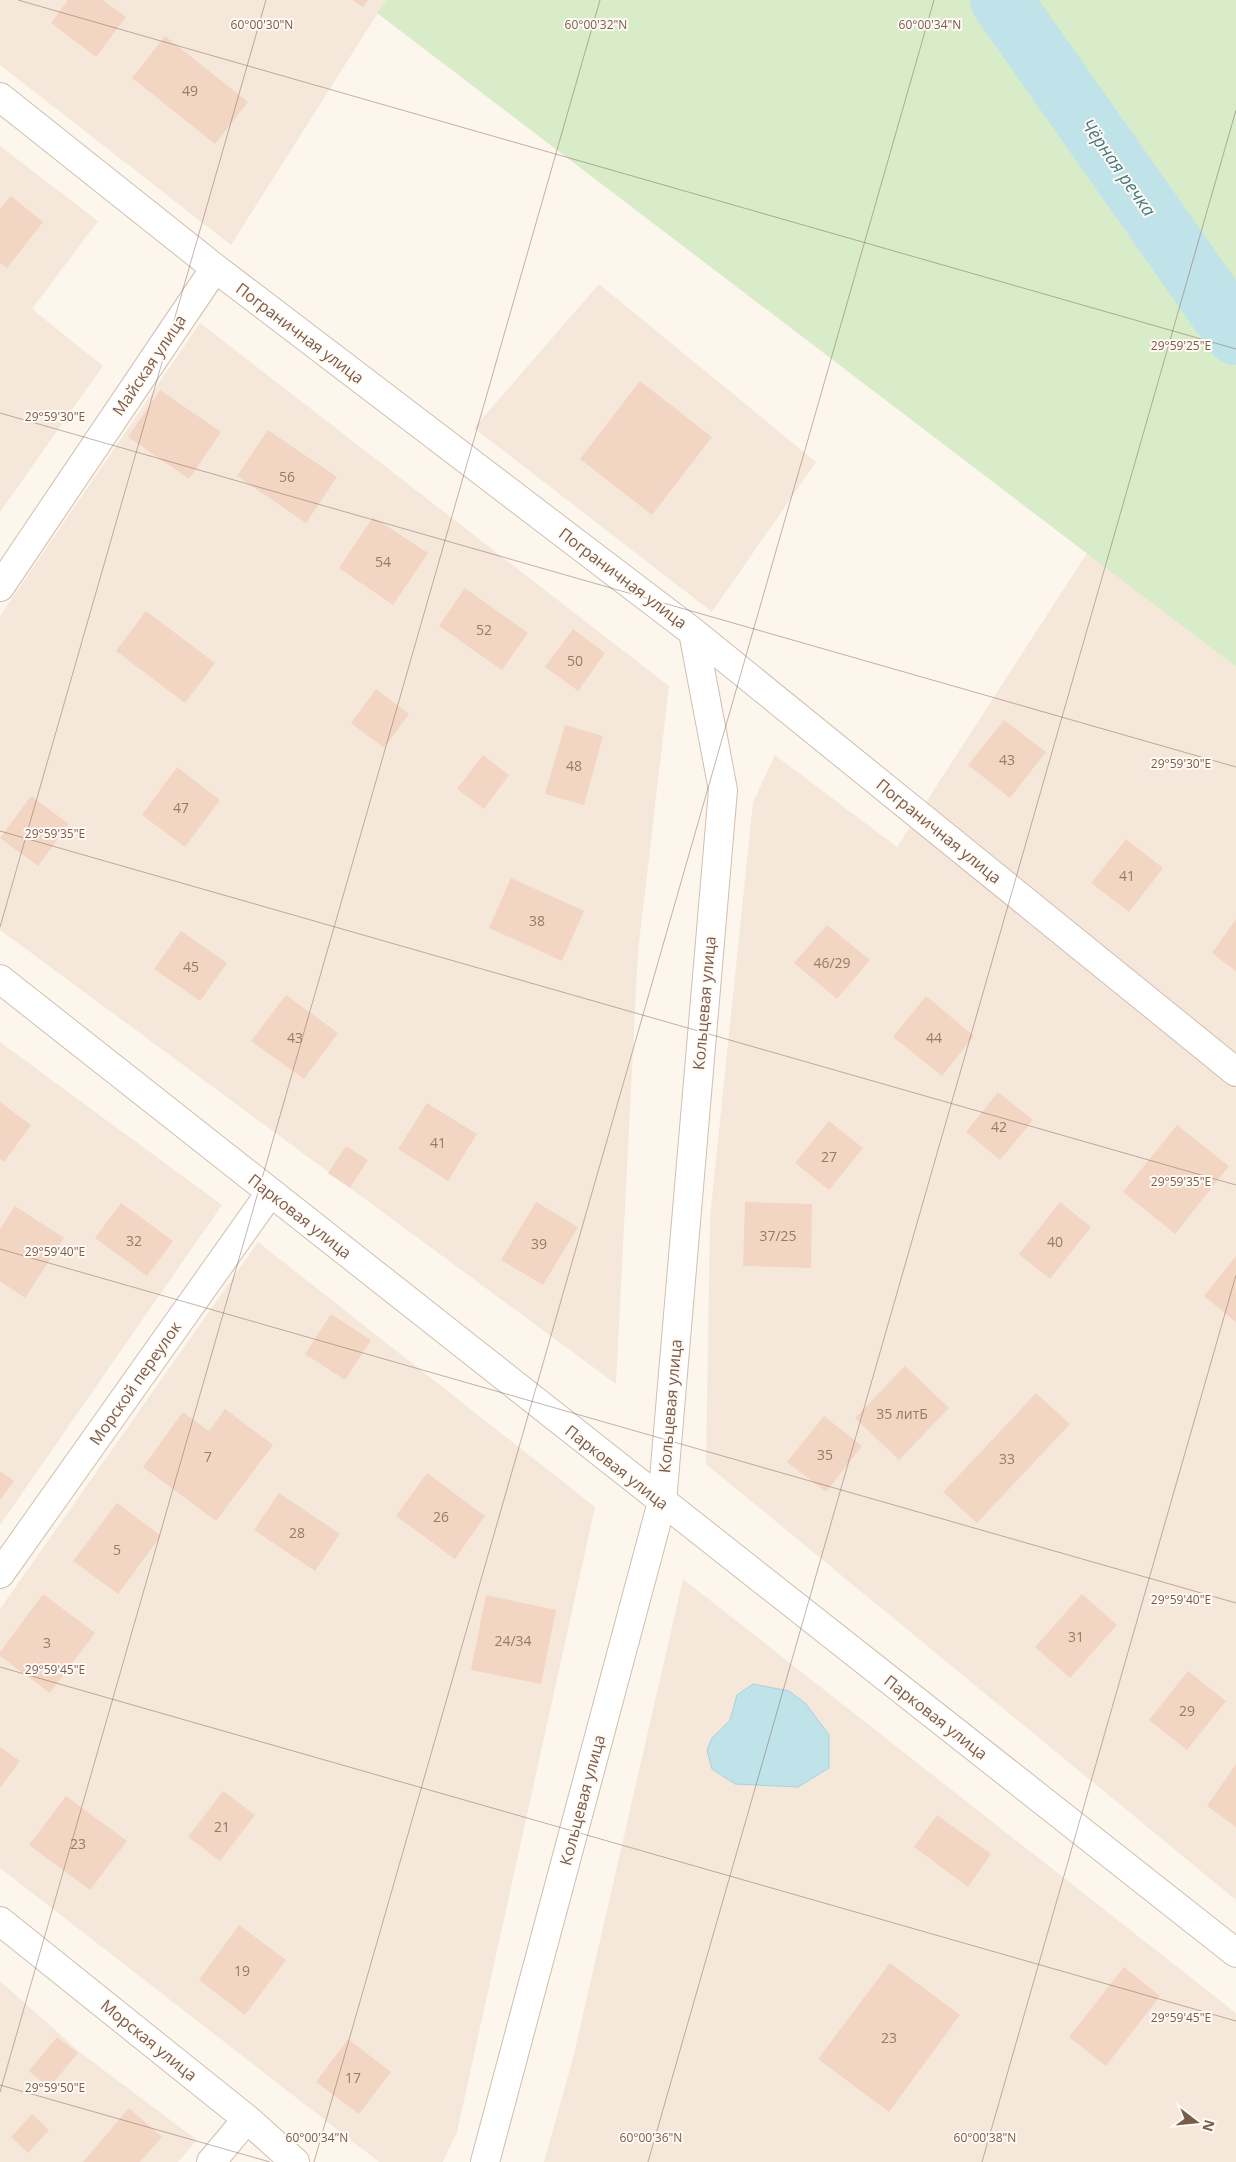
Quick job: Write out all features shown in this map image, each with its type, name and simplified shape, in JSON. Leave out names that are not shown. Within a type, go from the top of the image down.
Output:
[{"type":"street","name":"Пограничная улица","points":[[0,97],[215,268],[693,632],[1236,1072]]},
{"type":"street","name":"Майская улица","points":[[0,586],[215,268]]},
{"type":"street","name":"Кольцевая улица","points":[[485,2162],[662,1502],[723,790],[693,632]]},
{"type":"street","name":"Парковая улица","points":[[0,979],[1236,1953]]},
{"type":"street","name":"Морской переулок","points":[[0,1574],[270,1193]]},
{"type":"street","name":"Морская улица","points":[[0,1920],[247,2119],[295,2162]]},
{"type":"street","points":[[211,2162],[247,2119]]},
{"type":"shaded area","points":[[0,0],[386,0],[231,245],[0,65]]},
{"type":"shaded area","points":[[0,146],[98,221],[32,309],[103,366],[0,512]]},
{"type":"shaded area","points":[[599,284],[816,462],[712,612],[474,428]]},
{"type":"shaded area","points":[[200,323],[669,686],[638,952],[616,1384],[0,930],[0,616]]},
{"type":"shaded area","points":[[1087,553],[1236,667],[1236,1900],[706,1464],[710,1217],[753,802],[775,755],[897,847]]},
{"type":"shaded area","points":[[0,1042],[222,1205],[0,1525]]},
{"type":"shaded area","points":[[258,1242],[595,1507],[457,2132],[443,2162],[379,2162],[0,1868],[0,1609]]},
{"type":"shaded area","points":[[683,1579],[1236,2013],[1236,2162],[544,2162],[573,2058]]},
{"type":"shaded area","points":[[0,1981],[81,2053],[197,2140],[178,2162],[0,2162]]},
{"type":"green space","points":[[386,0],[1236,0],[1236,667],[377,13]]},
{"type":"water","points":[[753,1684],[789,1691],[806,1704],[829,1735],[829,1768],[798,1787],[735,1784],[712,1769],[707,1750],[712,1738],[730,1720],[737,1695]]},
{"type":"building","points":[[68,0],[103,0],[126,17],[96,57],[51,23]]},
{"type":"building","points":[[352,0],[368,0],[363,7]]},
{"type":"building","points":[[165,36],[248,102],[215,144],[132,78]]},
{"type":"building","points":[[11,196],[43,222],[7,268],[0,263],[0,209]]},
{"type":"building","points":[[640,381],[712,437],[652,515],[580,459]]},
{"type":"building","points":[[160,390],[221,432],[189,479],[128,437]]},
{"type":"building","points":[[268,430],[337,477],[306,523],[237,476]]},
{"type":"building","points":[[373,517],[428,553],[393,605],[339,568]]},
{"type":"building","points":[[465,588],[528,633],[502,670],[439,626]]},
{"type":"building","points":[[146,611],[215,663],[185,703],[116,651]]},
{"type":"building","points":[[573,629],[605,653],[578,691],[545,667]]},
{"type":"building","points":[[376,689],[409,714],[384,748],[351,723]]},
{"type":"building","points":[[1004,720],[1046,752],[1010,798],[968,765]]},
{"type":"building","points":[[565,725],[603,736],[584,805],[545,794]]},
{"type":"building","points":[[483,755],[509,775],[484,809],[457,789]]},
{"type":"building","points":[[177,767],[220,800],[185,847],[142,815]]},
{"type":"building","points":[[31,796],[69,824],[38,866],[0,838]]},
{"type":"building","points":[[1126,839],[1163,868],[1129,912],[1091,883]]},
{"type":"building","points":[[511,878],[584,911],[562,961],[489,928]]},
{"type":"building","points":[[1236,919],[1236,971],[1212,953]]},
{"type":"building","points":[[827,925],[870,960],[837,999],[794,963]]},
{"type":"building","points":[[181,931],[227,963],[200,1001],[154,969]]},
{"type":"building","points":[[286,995],[338,1033],[304,1079],[251,1041]]},
{"type":"building","points":[[926,996],[974,1036],[942,1076],[893,1037]]},
{"type":"building","points":[[998,1092],[1033,1120],[1000,1160],[966,1132]]},
{"type":"building","points":[[0,1102],[31,1125],[4,1162],[0,1159]]},
{"type":"building","points":[[427,1103],[477,1134],[448,1181],[398,1149]]},
{"type":"building","points":[[829,1121],[863,1148],[829,1190],[795,1163]]},
{"type":"building","points":[[1177,1125],[1229,1166],[1175,1234],[1123,1192]]},
{"type":"building","points":[[346,1146],[368,1160],[350,1188],[328,1173]]},
{"type":"building","points":[[536,1202],[578,1227],[543,1285],[501,1260]]},
{"type":"building","points":[[745,1202],[812,1204],[811,1268],[743,1266]]},
{"type":"building","points":[[1060,1202],[1091,1227],[1050,1279],[1019,1254]]},
{"type":"building","points":[[121,1203],[173,1241],[147,1276],[95,1238]]},
{"type":"building","points":[[15,1206],[64,1238],[25,1298],[0,1281],[0,1229]]},
{"type":"building","points":[[1236,1256],[1236,1322],[1204,1296]]},
{"type":"building","points":[[331,1314],[371,1340],[345,1380],[305,1354]]},
{"type":"building","points":[[905,1366],[949,1408],[899,1460],[855,1418]]},
{"type":"building","points":[[1036,1393],[1070,1424],[977,1523],[943,1492]]},
{"type":"building","points":[[225,1409],[273,1445],[216,1521],[143,1467],[183,1412],[209,1431]]},
{"type":"building","points":[[824,1416],[862,1446],[826,1492],[787,1462]]},
{"type":"building","points":[[0,1471],[14,1481],[0,1500]]},
{"type":"building","points":[[427,1473],[485,1516],[455,1559],[396,1516]]},
{"type":"building","points":[[279,1493],[340,1534],[315,1571],[254,1530]]},
{"type":"building","points":[[117,1503],[161,1536],[118,1594],[73,1561]]},
{"type":"building","points":[[43,1594],[95,1633],[50,1693],[0,1656],[0,1652]]},
{"type":"building","points":[[1082,1594],[1117,1625],[1070,1678],[1035,1647]]},
{"type":"building","points":[[486,1595],[556,1610],[541,1684],[471,1670]]},
{"type":"building","points":[[1188,1671],[1226,1701],[1187,1750],[1149,1720]]},
{"type":"building","points":[[0,1747],[20,1761],[0,1788]]},
{"type":"building","points":[[1236,1764],[1236,1827],[1207,1806]]},
{"type":"building","points":[[223,1791],[255,1815],[220,1861],[188,1837]]},
{"type":"building","points":[[66,1796],[127,1841],[90,1890],[29,1845]]},
{"type":"building","points":[[937,1815],[991,1854],[968,1887],[914,1847]]},
{"type":"building","points":[[239,1925],[286,1960],[245,2015],[199,1980]]},
{"type":"building","points":[[890,1963],[960,2015],[889,2112],[818,2059]]},
{"type":"building","points":[[1124,1967],[1160,1996],[1106,2066],[1069,2037]]},
{"type":"building","points":[[57,2037],[78,2053],[49,2088],[29,2071]]},
{"type":"building","points":[[348,2039],[391,2072],[359,2114],[316,2082]]},
{"type":"building","points":[[129,2108],[162,2137],[140,2162],[83,2162]]},
{"type":"building","points":[[32,2114],[49,2130],[28,2153],[11,2137]]},
{"type":"waterway","name":"Чёрная речка","points":[[1001,0],[1236,334]]}]
